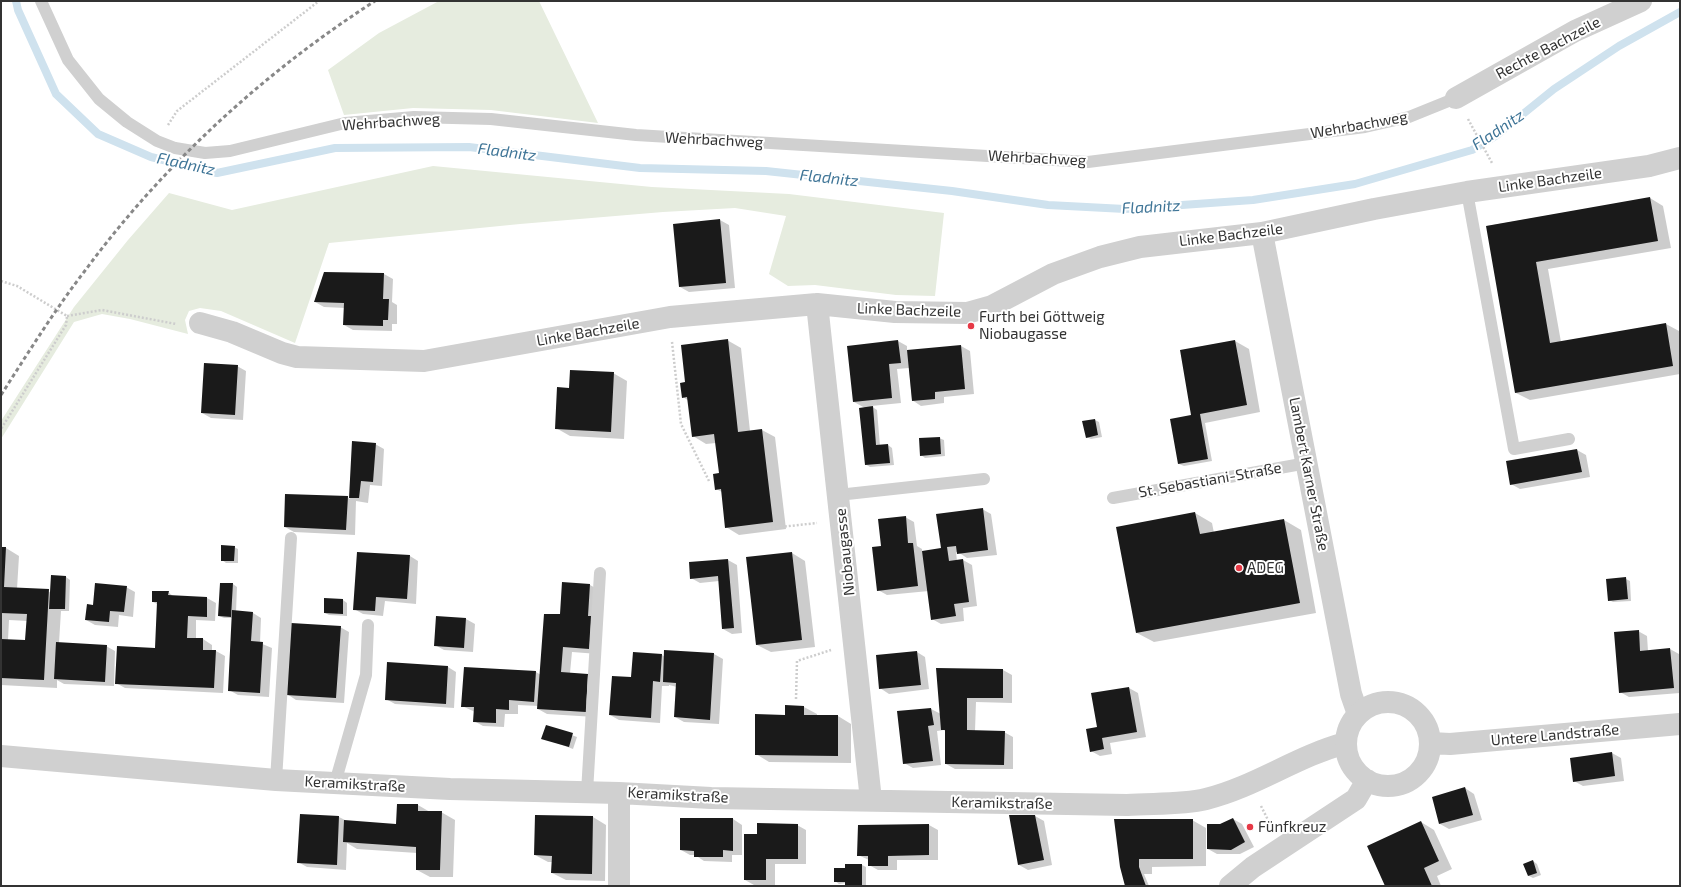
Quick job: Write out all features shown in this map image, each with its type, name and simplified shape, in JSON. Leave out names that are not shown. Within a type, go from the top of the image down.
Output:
[{"type":"street","name":"Rechte Bachzeile","points":[[1456,98],[1575,31],[1641,1]]},
{"type":"street","name":"Linke Bachzeile","points":[[200,323],[232,332],[282,353],[298,357],[424,361],[670,317],[817,304],[895,312],[967,313],[992,306],[1054,274],[1100,257],[1140,247],[1262,233],[1374,209],[1467,192],[1649,166],[1680,158]]},
{"type":"street","name":"Lambert Karner Straße","points":[[1262,233],[1352,694],[1358,714]]},
{"type":"street","name":"Niobaugasse","points":[[817,304],[872,800]]},
{"type":"street","points":[[1380,702],[1394,702],[1404,704],[1420,716],[1429,733],[1430,743],[1429,754],[1419,773],[1410,780],[1389,786],[1378,785],[1356,771],[1349,758],[1346,743],[1347,732],[1358,714],[1366,708],[1380,702]]},
{"type":"street","name":"Untere Landstraße","points":[[1430,743],[1450,744],[1680,724]]},
{"type":"street","name":"Keramikstraße","points":[[1,756],[276,780],[450,790],[587,792],[711,798],[1127,805],[1206,799],[1245,785],[1326,748],[1346,743]]},
{"type":"street","points":[[1230,886],[1253,867],[1356,799],[1368,780]]},
{"type":"street","points":[[619,793],[619,886]]},
{"type":"lane","name":"Wehrbachweg","points":[[41,1],[68,60],[99,99],[127,122],[157,140],[175,148],[205,153],[230,151],[345,123],[414,117],[534,123],[636,135],[1088,162],[1364,127],[1409,117],[1456,98]]},
{"type":"lane","points":[[1467,192],[1514,449],[1569,439]]},
{"type":"lane","name":"St. Sebastiani-Straße","points":[[1113,498],[1307,463]]},
{"type":"lane","points":[[838,495],[984,479]]},
{"type":"lane","points":[[276,780],[291,538]]},
{"type":"lane","points":[[587,792],[600,573]]},
{"type":"lane","points":[[335,783],[366,675],[368,625]]},
{"type":"path","points":[[157,140],[178,111],[319,1]]},
{"type":"path","points":[[1472,127],[1492,160]]},
{"type":"path","points":[[1,281],[17,286],[67,316],[102,310],[186,326],[200,323]]},
{"type":"path","points":[[1,429],[66,325],[67,316]]},
{"type":"path","points":[[670,317],[681,424],[709,481]]},
{"type":"path","points":[[753,530],[841,521]]},
{"type":"path","points":[[796,699],[798,661],[855,642]]},
{"type":"path","points":[[1245,785],[1265,810],[1272,828]]},
{"type":"shaded area","points":[[439,1],[539,1],[598,123],[491,110],[413,108],[344,115],[328,70],[379,33]]},
{"type":"shaded area","points":[[433,166],[652,187],[789,194],[944,213],[935,296],[896,295],[815,285],[788,286],[769,274],[786,216],[735,208],[663,212],[520,224],[329,243],[295,343],[221,311],[200,308],[189,311],[185,320],[188,334],[130,319],[102,314],[74,322],[1,439],[1,421],[74,307],[128,240],[169,193],[232,210]]},
{"type":"building","points":[[1650,197],[1658,241],[1536,262],[1550,343],[1666,323],[1673,366],[1515,393],[1486,226]]},
{"type":"building","points":[[720,219],[726,283],[679,287],[673,224]]},
{"type":"building","points":[[324,272],[384,273],[383,299],[389,299],[388,320],[383,320],[383,326],[343,325],[344,303],[314,302]]},
{"type":"building","points":[[728,339],[738,432],[762,429],[773,522],[725,528],[721,489],[715,490],[713,474],[719,473],[714,434],[692,437],[687,397],[682,398],[680,383],[685,382],[681,345]]},
{"type":"building","points":[[898,340],[901,363],[889,364],[892,398],[853,402],[847,346]]},
{"type":"building","points":[[1235,340],[1247,405],[1200,414],[1208,459],[1178,464],[1170,419],[1191,415],[1180,350]]},
{"type":"building","points":[[961,345],[965,389],[935,392],[935,399],[912,401],[907,350]]},
{"type":"building","points":[[204,363],[238,365],[235,415],[201,413]]},
{"type":"building","points":[[570,370],[614,372],[611,432],[555,429],[557,387],[569,388]]},
{"type":"building","points":[[873,406],[876,445],[888,444],[890,463],[865,465],[859,408]]},
{"type":"building","points":[[1095,419],[1098,435],[1086,438],[1082,421]]},
{"type":"building","points":[[940,437],[941,454],[920,456],[919,438]]},
{"type":"building","points":[[352,441],[376,443],[373,482],[361,481],[359,498],[349,498]]},
{"type":"building","points":[[1577,449],[1582,472],[1510,485],[1506,461]]},
{"type":"building","points":[[285,494],[348,496],[346,530],[284,527]]},
{"type":"building","points":[[983,508],[988,550],[957,554],[956,546],[947,547],[949,561],[963,559],[969,602],[954,604],[956,616],[931,620],[922,551],[941,548],[936,514]]},
{"type":"building","points":[[1195,512],[1200,534],[1284,519],[1300,603],[1136,633],[1116,527]]},
{"type":"building","points":[[906,516],[908,543],[913,543],[918,586],[877,591],[872,547],[881,546],[878,519]]},
{"type":"building","points":[[221,545],[235,546],[234,561],[221,561]]},
{"type":"building","points":[[1,547],[6,547],[4,587],[49,589],[44,680],[1,678],[1,639],[25,640],[27,614],[1,613]]},
{"type":"building","points":[[357,552],[410,555],[407,599],[376,597],[375,611],[353,610]]},
{"type":"building","points":[[792,552],[802,640],[756,645],[746,557]]},
{"type":"building","points":[[728,559],[734,628],[722,629],[718,576],[690,579],[689,562]]},
{"type":"building","points":[[51,575],[66,576],[65,609],[49,609]]},
{"type":"building","points":[[1626,577],[1628,599],[1608,601],[1606,579]]},
{"type":"building","points":[[562,582],[590,584],[588,616],[591,616],[589,649],[563,647],[561,672],[588,674],[586,712],[537,709],[544,614],[560,614]]},
{"type":"building","points":[[95,583],[127,586],[124,612],[110,611],[109,622],[85,620],[87,604],[93,605]]},
{"type":"building","points":[[220,583],[233,583],[231,617],[218,616]]},
{"type":"building","points":[[152,591],[169,591],[168,595],[207,597],[207,617],[188,616],[187,638],[203,638],[203,650],[216,650],[214,688],[115,684],[117,646],[155,648],[157,602],[152,602]]},
{"type":"building","points":[[324,598],[343,599],[343,614],[324,613]]},
{"type":"building","points":[[232,610],[253,612],[251,641],[263,642],[260,693],[228,691]]},
{"type":"building","points":[[436,616],[466,618],[464,648],[434,646]]},
{"type":"building","points":[[291,623],[341,626],[336,698],[286,695]]},
{"type":"building","points":[[1639,630],[1640,651],[1670,648],[1674,688],[1619,693],[1614,632]]},
{"type":"building","points":[[56,642],[107,645],[105,682],[54,679]]},
{"type":"building","points":[[664,650],[714,653],[710,720],[674,717],[676,683],[663,682]]},
{"type":"building","points":[[917,651],[921,685],[879,689],[876,655]]},
{"type":"building","points":[[633,652],[662,654],[660,682],[653,681],[651,718],[609,715],[612,676],[631,677]]},
{"type":"building","points":[[387,662],[448,666],[446,704],[385,700]]},
{"type":"building","points":[[464,667],[536,671],[534,702],[509,700],[509,710],[496,709],[496,723],[473,722],[474,707],[461,707]]},
{"type":"building","points":[[936,668],[1003,669],[1003,698],[967,698],[967,730],[1005,731],[1004,765],[945,764],[945,730],[941,730]]},
{"type":"building","points":[[1129,687],[1137,732],[1102,738],[1104,749],[1090,752],[1086,729],[1097,727],[1091,693]]},
{"type":"building","points":[[785,705],[804,706],[804,715],[838,715],[838,756],[755,755],[755,714],[785,715]]},
{"type":"building","points":[[931,708],[934,725],[928,726],[933,761],[903,764],[897,711]]},
{"type":"building","points":[[546,725],[573,733],[569,747],[541,739]]},
{"type":"building","points":[[1612,752],[1615,776],[1573,782],[1570,758]]},
{"type":"building","points":[[1465,787],[1473,815],[1439,824],[1432,797]]},
{"type":"building","points":[[397,804],[418,804],[418,811],[442,811],[440,870],[416,870],[416,847],[343,842],[344,820],[396,824]]},
{"type":"building","points":[[300,814],[339,816],[337,865],[297,863]]},
{"type":"building","points":[[535,815],[593,816],[592,874],[551,873],[552,856],[534,855]]},
{"type":"building","points":[[1009,815],[1035,815],[1044,860],[1018,865]]},
{"type":"building","points":[[680,818],[733,818],[733,851],[723,850],[723,857],[694,857],[694,851],[680,850]]},
{"type":"building","points":[[1233,818],[1245,842],[1231,850],[1207,849],[1207,824],[1220,824]]},
{"type":"building","points":[[1114,819],[1193,819],[1193,859],[1139,859],[1139,867],[1146,886],[1125,886],[1120,867]]},
{"type":"building","points":[[1421,821],[1439,861],[1424,868],[1432,886],[1385,886],[1367,846]]},
{"type":"building","points":[[757,823],[798,824],[798,859],[766,859],[766,880],[744,880],[744,834],[757,834]]},
{"type":"building","points":[[929,824],[929,855],[888,856],[888,866],[868,866],[868,856],[857,856],[858,825]]},
{"type":"building","points":[[1533,860],[1537,873],[1528,876],[1523,864]]},
{"type":"building","points":[[845,864],[862,864],[862,886],[845,886],[845,882],[834,882],[834,868],[845,868]]},
{"type":"waterway","name":"Fladnitz","points":[[16,1],[18,10],[56,94],[98,134],[151,157],[217,173],[335,148],[469,147],[640,168],[766,171],[952,191],[1048,205],[1125,209],[1253,200],[1355,184],[1472,150],[1497,135],[1554,89],[1619,46],[1680,12]]},
{"type":"railway","points":[[1,395],[31,348],[84,272],[147,195],[181,158],[217,123],[293,59],[375,1]]},
{"type":"place","name":"Furth bei Göttweig Niobaugasse","points":[[971,326]]},
{"type":"place","name":"ADEG","points":[[1239,568]]},
{"type":"place","name":"Fünfkreuz","points":[[1250,827]]}]
